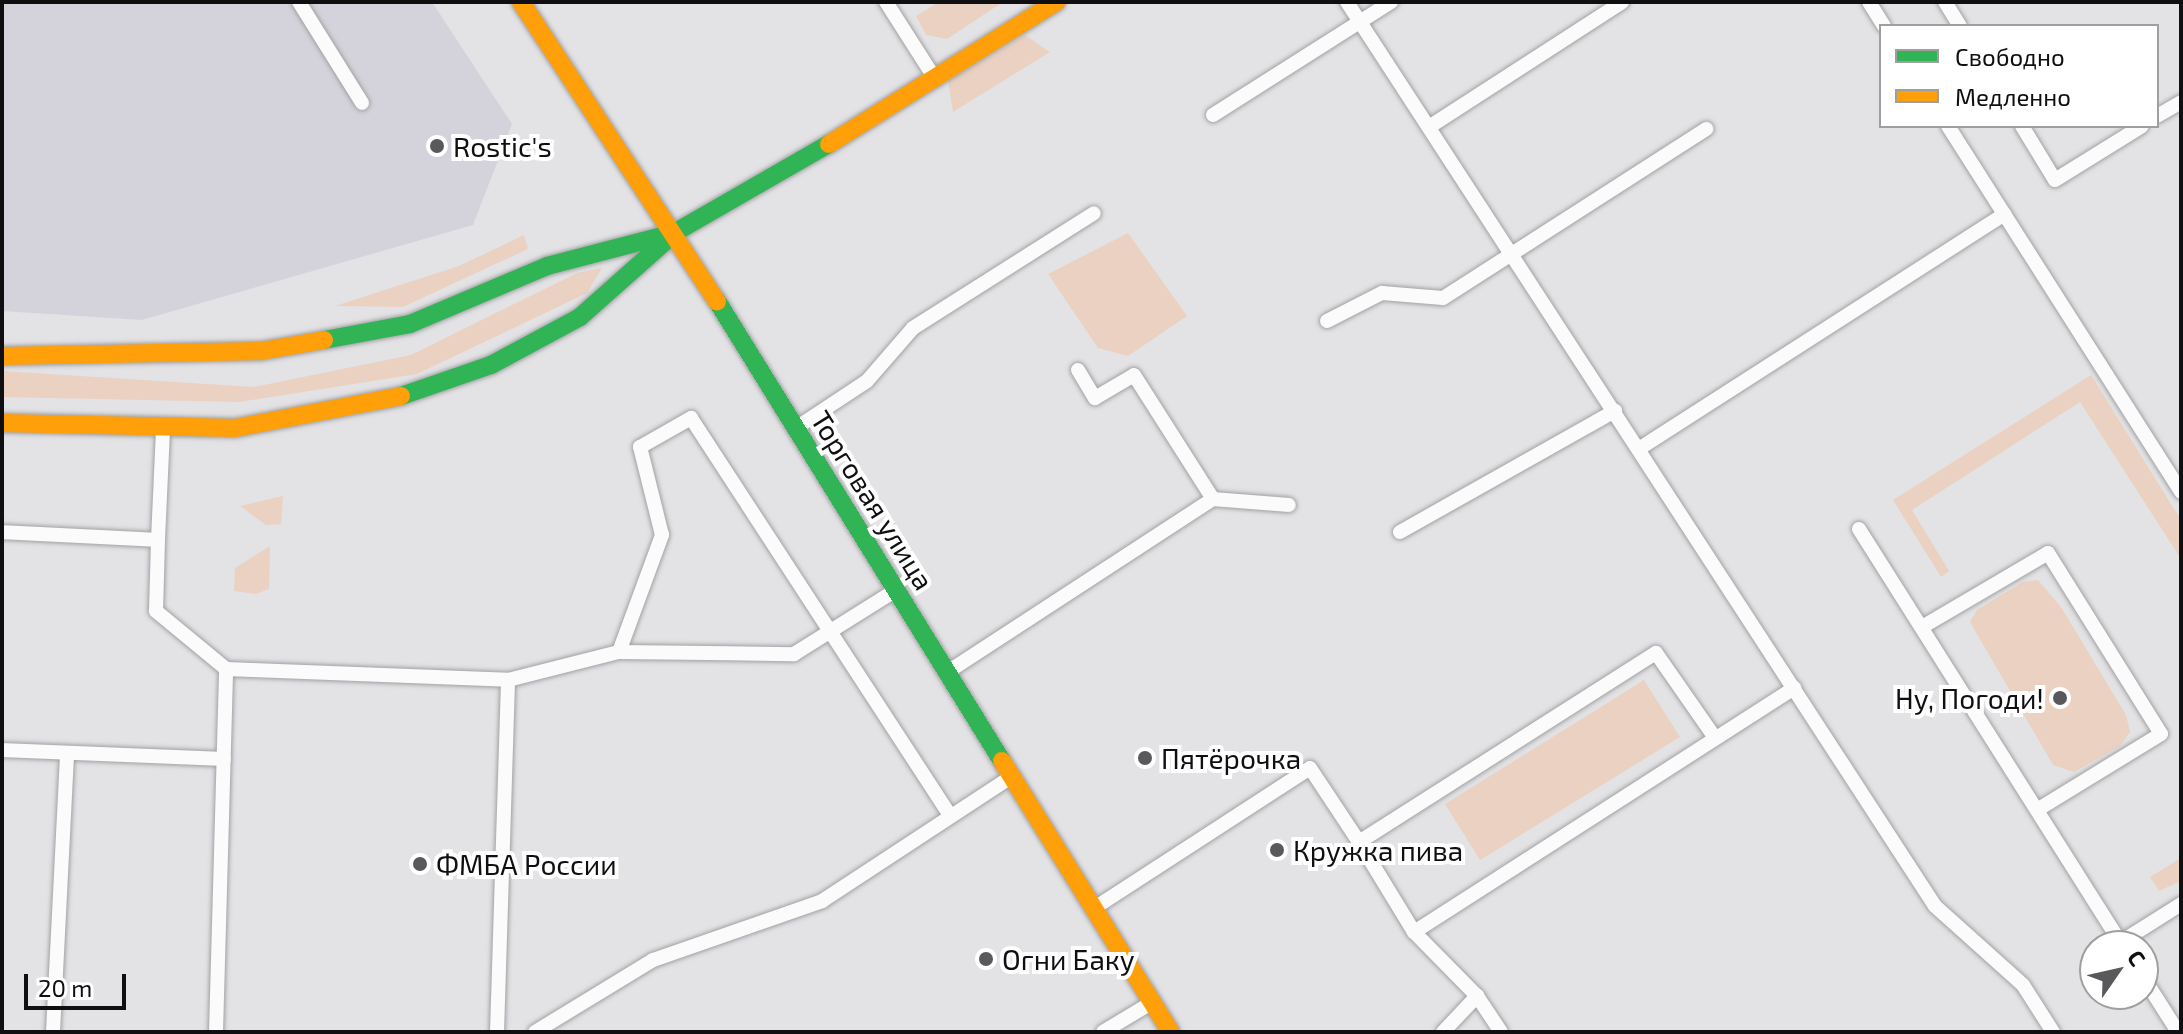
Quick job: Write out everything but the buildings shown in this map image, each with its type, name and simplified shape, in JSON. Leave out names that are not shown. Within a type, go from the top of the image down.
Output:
[{"type":"street","name":"Торговая улица","points":[[521,2],[674,233],[1171,1032]]},
{"type":"street","points":[[2,356],[261,351],[410,324],[547,266],[674,233],[750,193],[1056,2]]},
{"type":"street","points":[[2,423],[163,429],[235,428],[417,393],[491,365],[580,317],[674,233]]},
{"type":"lane","points":[[299,2],[362,103]]},
{"type":"lane","points":[[886,2],[934,77]]},
{"type":"lane","points":[[1347,2],[1640,448],[1935,906],[2023,985],[2053,1032]]},
{"type":"lane","points":[[1213,115],[1391,2]]},
{"type":"lane","points":[[1429,127],[1622,2]]},
{"type":"lane","points":[[1869,2],[1883,24]]},
{"type":"lane","points":[[1945,2],[1959,24]]},
{"type":"lane","points":[[2159,115],[2181,102]]},
{"type":"lane","points":[[1949,128],[2181,492]]},
{"type":"lane","points":[[2023,128],[2055,180],[2139,128]]},
{"type":"lane","points":[[1327,321],[1382,293],[1443,298],[1706,129]]},
{"type":"lane","points":[[795,428],[867,381],[913,328],[1094,213]]},
{"type":"lane","points":[[1640,448],[2004,214]]},
{"type":"lane","points":[[1078,370],[1095,398],[1134,375],[1213,499]]},
{"type":"lane","points":[[1400,532],[1615,411]]},
{"type":"lane","points":[[619,652],[662,535],[640,447],[691,418],[950,815]]},
{"type":"lane","points":[[163,429],[156,611],[226,669],[508,680],[619,652],[794,654],[896,590]]},
{"type":"lane","points":[[948,671],[1213,499],[1289,505]]},
{"type":"lane","points":[[1859,529],[2113,930]]},
{"type":"lane","points":[[2,532],[158,540]]},
{"type":"lane","points":[[1922,627],[2048,553],[2161,734],[2037,810]]},
{"type":"lane","points":[[1359,842],[1656,653],[1715,738]]},
{"type":"lane","points":[[216,1032],[226,669]]},
{"type":"lane","points":[[497,1032],[508,680]]},
{"type":"lane","points":[[1414,932],[1794,688]]},
{"type":"lane","points":[[2,750],[224,759]]},
{"type":"lane","points":[[53,1032],[67,753]]},
{"type":"lane","points":[[1094,908],[1310,768],[1414,932],[1477,996],[1501,1032]]},
{"type":"lane","points":[[535,1032],[653,960],[822,901],[1012,776]]},
{"type":"lane","points":[[2143,930],[2181,904]]},
{"type":"lane","points":[[1443,1032],[1477,996]]},
{"type":"lane","points":[[1103,1032],[1152,1002]]},
{"type":"lane","points":[[2159,1002],[2178,1032]]},
{"type":"shaded area","points":[[2,2],[432,2],[512,124],[473,225],[142,320],[2,311]]},
{"type":"shaded area","points":[[939,2],[1003,2],[947,39],[926,35],[916,16]]},
{"type":"shaded area","points":[[1025,35],[1050,52],[953,112],[948,81]]},
{"type":"shaded area","points":[[1128,233],[1187,316],[1128,356],[1098,348],[1048,274]]},
{"type":"shaded area","points":[[524,235],[528,249],[403,307],[335,306],[459,266]]},
{"type":"shaded area","points":[[602,268],[587,293],[417,374],[239,402],[2,397],[2,371],[254,387],[411,355],[577,273]]},
{"type":"shaded area","points":[[2091,375],[2181,520],[2181,559],[2080,402],[1912,510],[1949,571],[1941,577],[1893,500]]},
{"type":"shaded area","points":[[283,496],[281,524],[266,525],[240,506]]},
{"type":"shaded area","points":[[270,546],[269,589],[256,594],[234,591],[235,568]]},
{"type":"shaded area","points":[[2038,580],[2061,607],[2126,715],[2130,732],[2120,746],[2074,772],[2053,765],[1970,622],[1977,610],[2023,582]]},
{"type":"shaded area","points":[[1644,680],[1680,737],[1480,860],[1445,804]]},
{"type":"shaded area","points":[[2181,858],[2181,881],[2159,891],[2150,877]]},
{"type":"traffic: fast","points":[[324,340],[410,324],[547,266],[674,233],[829,144]]},
{"type":"traffic: fast","points":[[401,396],[491,365],[580,317],[669,238]]},
{"type":"traffic: fast","points":[[717,301],[1002,761]]},
{"type":"traffic: slow","points":[[521,2],[717,301]]},
{"type":"traffic: slow","points":[[829,144],[1056,2]]},
{"type":"traffic: slow","points":[[2,356],[261,351],[324,340]]},
{"type":"traffic: slow","points":[[2,423],[235,428],[401,396]]},
{"type":"traffic: slow","points":[[1002,761],[1171,1032]]},
{"type":"place","name":"Rostic's","points":[[437,146]]},
{"type":"place","name":"Ну, Погоди!","points":[[2060,698]]},
{"type":"place","name":"Пятёрочка","points":[[1145,758]]},
{"type":"place","name":"Кружка пива","points":[[1277,850]]},
{"type":"place","name":"ФМБА России","points":[[420,864]]},
{"type":"place","name":"Огни Баку","points":[[986,959]]}]
